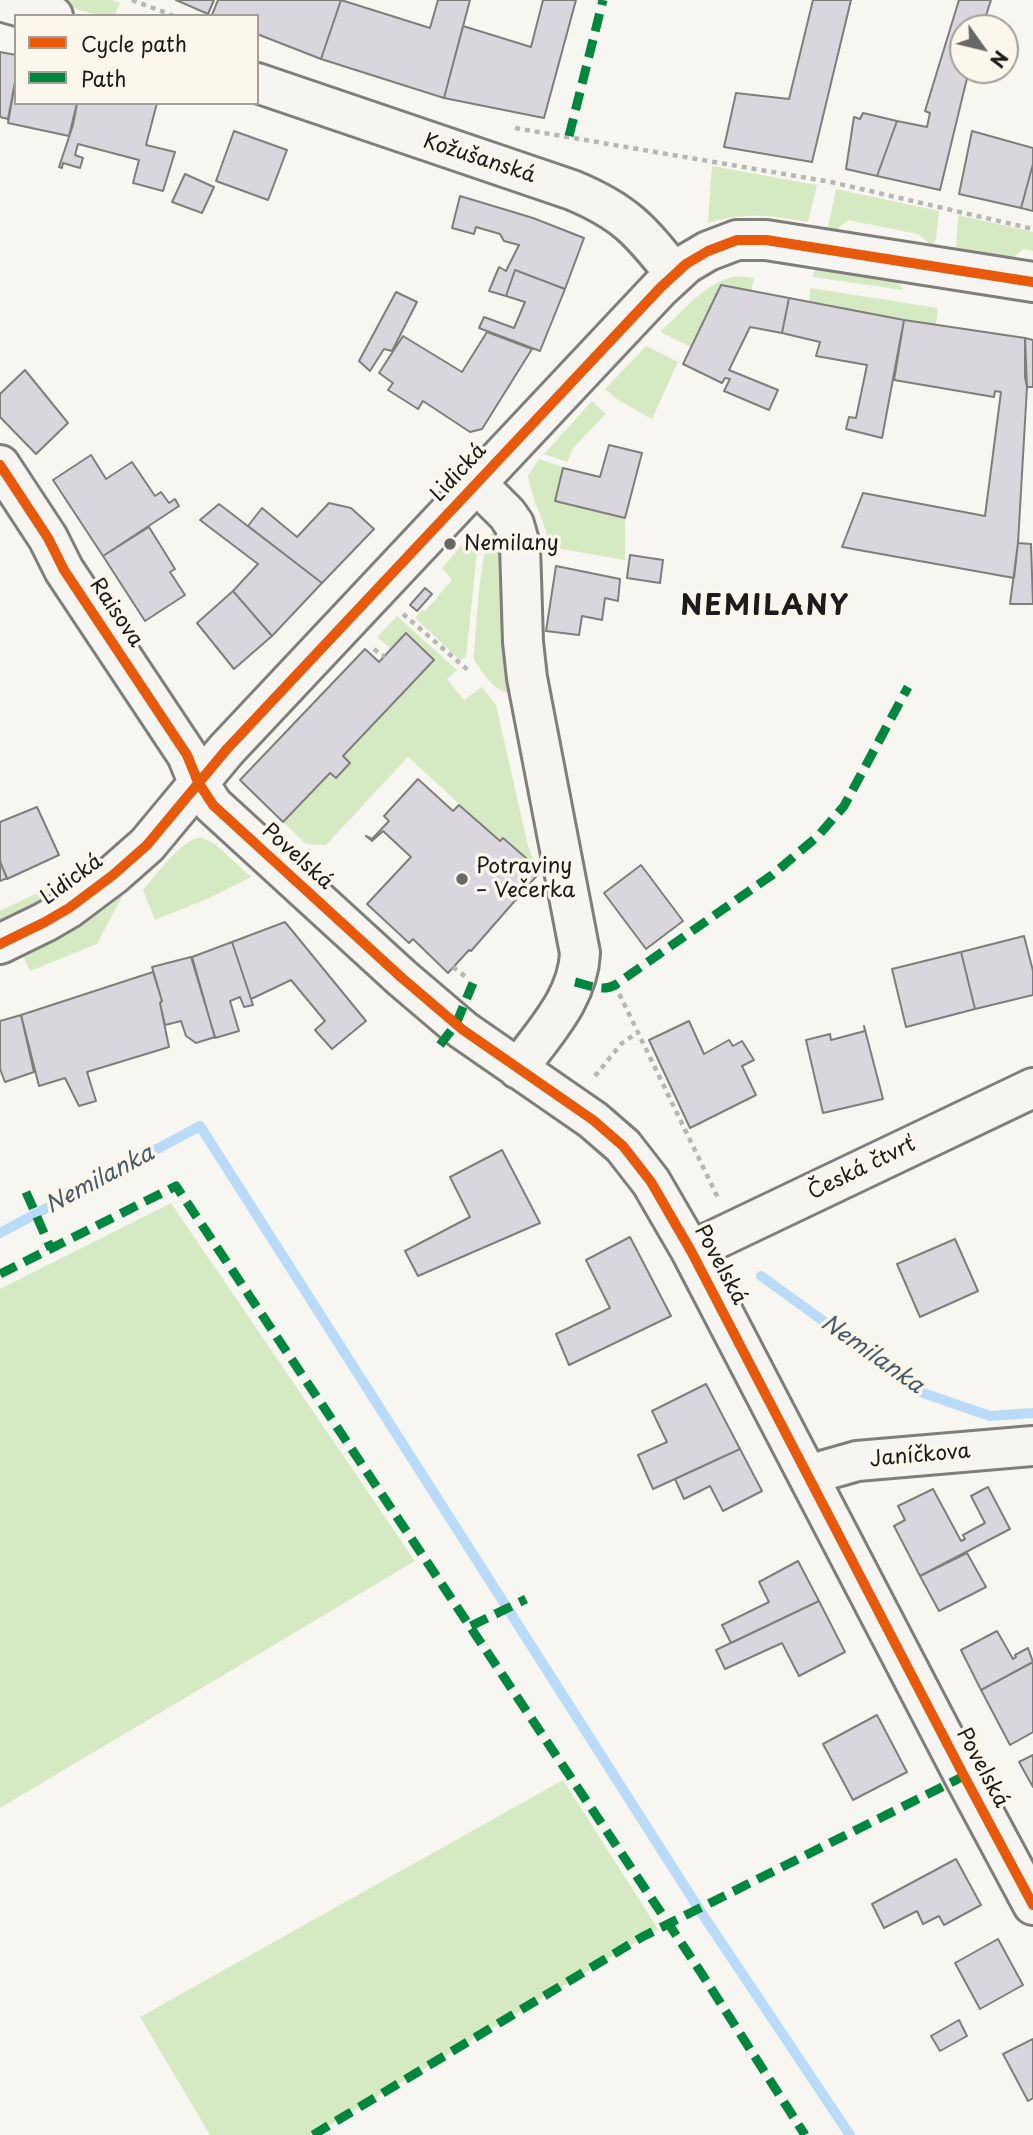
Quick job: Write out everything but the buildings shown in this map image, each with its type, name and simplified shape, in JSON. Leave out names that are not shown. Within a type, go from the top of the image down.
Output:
[{"type":"street","points":[[0,1],[46,14]]},
{"type":"street","name":"Kožušanská","points":[[259,84],[602,202],[627,219],[675,274]]},
{"type":"street","name":"Lidická","points":[[0,944],[58,915],[113,875],[146,845],[198,782],[596,353],[675,274],[695,258],[737,240],[758,239],[1033,282]]},
{"type":"street","name":"Raisova","points":[[0,465],[48,538],[64,570],[187,755],[198,782]]},
{"type":"street","points":[[476,482],[514,524],[520,545],[523,642],[527,678],[579,953],[579,972],[573,990],[518,1069]]},
{"type":"street","name":"Povelská","points":[[198,782],[226,819],[392,969],[463,1030],[573,1106],[624,1146],[651,1182],[691,1251],[1033,1905]]},
{"type":"street","name":"Česká čtvrť","points":[[691,1251],[1033,1088]]},
{"type":"street","name":"Janíčkova","points":[[808,1475],[857,1461],[1033,1446]]},
{"type":"path","points":[[132,0],[169,14]]},
{"type":"path","points":[[503,125],[831,182],[1033,229]]},
{"type":"path","points":[[394,606],[468,671]]},
{"type":"path","points":[[453,967],[466,978]]},
{"type":"path","points":[[615,985],[734,1230]]},
{"type":"path","points":[[573,1106],[610,1055],[638,1032]]},
{"type":"green space","points":[[60,0],[111,0],[120,3],[116,14],[95,14]]},
{"type":"green space","points":[[712,166],[817,185],[808,222],[758,216],[733,217],[708,223]]},
{"type":"green space","points":[[836,189],[939,211],[936,240],[932,246],[918,234],[848,220],[836,230],[828,227]]},
{"type":"green space","points":[[958,215],[1033,232],[1033,251],[1023,249],[1011,260],[956,251]]},
{"type":"green space","points":[[815,269],[889,277],[903,290],[813,277]]},
{"type":"green space","points":[[728,278],[754,278],[751,291],[721,285],[691,347],[662,333],[661,331],[706,289]]},
{"type":"green space","points":[[810,288],[938,308],[936,325],[809,302]]},
{"type":"green space","points":[[646,346],[678,362],[652,419],[618,400],[605,389]]},
{"type":"green space","points":[[592,401],[606,414],[574,447],[567,462],[544,454]]},
{"type":"green space","points":[[539,459],[563,467],[556,501],[625,518],[625,560],[550,547],[528,475]]},
{"type":"green space","points":[[493,531],[508,549],[508,693],[493,684],[474,660],[481,573]]},
{"type":"green space","points":[[471,544],[477,552],[466,657],[460,660],[415,618],[422,610],[425,611],[452,580],[442,568],[462,545]]},
{"type":"green space","points":[[397,616],[457,670],[447,679],[464,700],[482,687],[496,705],[528,846],[537,868],[503,838],[500,841],[408,757],[326,845],[306,844],[283,822],[330,773],[336,778],[350,763],[343,756],[434,660],[406,634],[391,649],[377,637]]},
{"type":"green space","points":[[201,837],[215,844],[251,877],[155,920],[143,890],[177,851]]},
{"type":"green space","points":[[79,873],[56,892],[0,924],[0,911]]},
{"type":"green space","points":[[123,895],[97,944],[30,971],[23,955],[75,928]]},
{"type":"green space","points":[[171,1203],[415,1561],[0,1808],[0,1289]]},
{"type":"green space","points":[[563,1780],[658,1929],[313,2135],[210,2135],[140,2017]]},
{"type":"waterway","points":[[0,1233],[200,1126],[701,1912],[850,2135]]},
{"type":"waterway","name":"Nemilanka","points":[[761,1276],[923,1393],[990,1416],[1033,1413]]},
{"type":"marked path","points":[[569,136],[603,0]]},
{"type":"marked path","points":[[575,982],[600,988],[615,985],[772,875],[818,836],[844,806],[908,687]]},
{"type":"marked path","points":[[440,1045],[456,1024],[473,983]]},
{"type":"marked path","points":[[0,1274],[176,1186],[700,1971],[805,2135]]},
{"type":"marked path","points":[[26,1192],[51,1249]]},
{"type":"marked path","points":[[471,1626],[526,1599]]},
{"type":"marked path","points":[[313,2135],[642,1937],[964,1776]]},
{"type":"cycle path","points":[[0,944],[69,908],[147,845],[226,750],[660,288],[686,264],[708,251],[737,240],[766,240],[1033,282]]},
{"type":"cycle path","points":[[0,465],[48,538],[64,570],[187,755],[198,782],[213,805],[402,978],[463,1030],[593,1120],[623,1146],[651,1182],[691,1251],[1033,1905]]},
{"type":"place","name":"Nemilany","points":[[450,544]]},
{"type":"place","name":"Potraviny – Večerka","points":[[462,879]]},
{"type":"district","name":"NEMILANY","points":[[765,607]]}]
